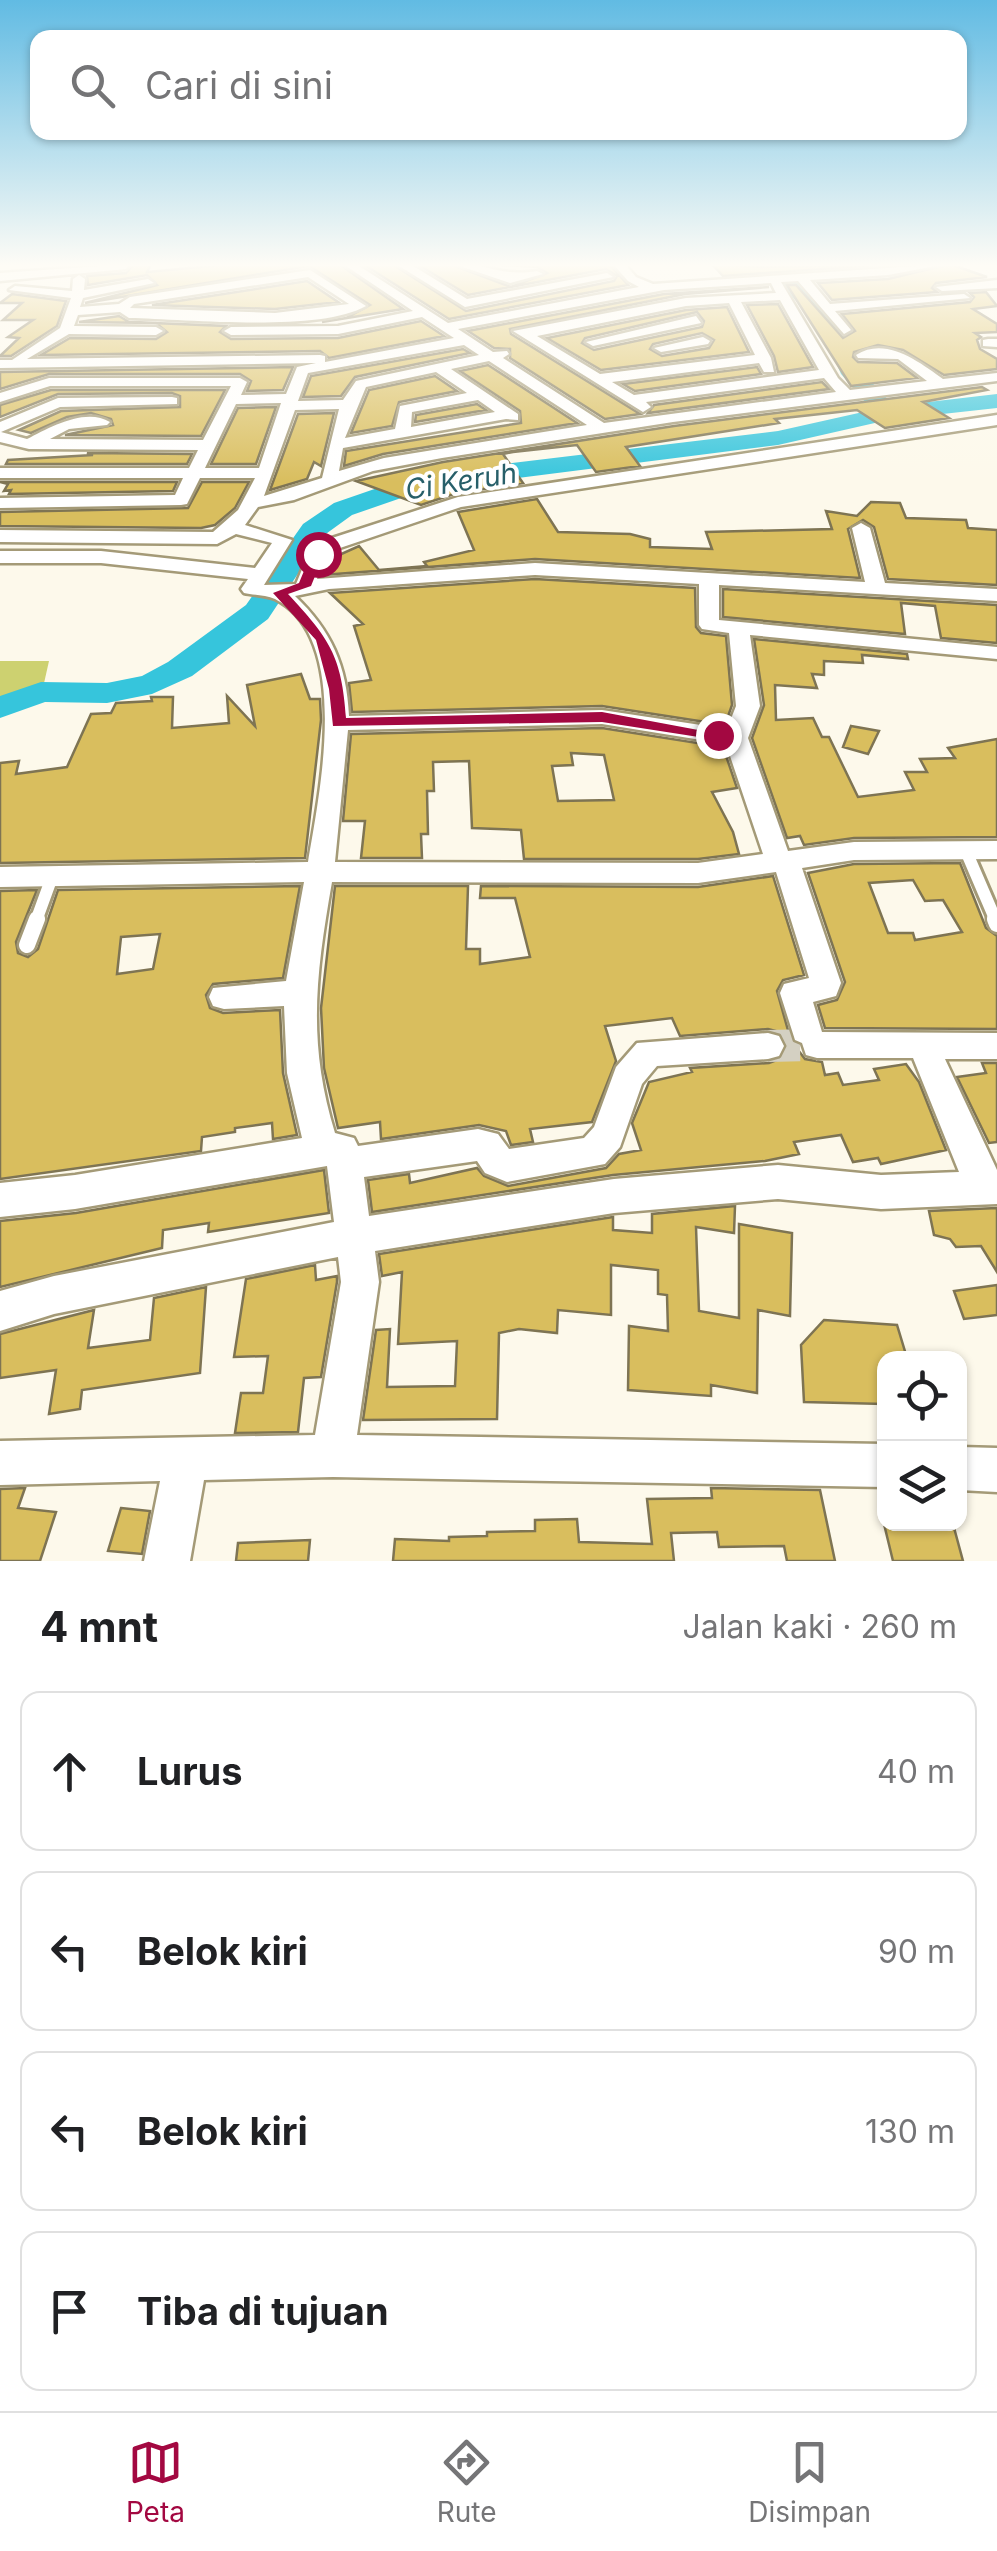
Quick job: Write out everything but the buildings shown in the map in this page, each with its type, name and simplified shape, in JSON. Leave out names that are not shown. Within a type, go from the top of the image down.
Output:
[{"type":"street","points":[[2,366],[56,337]]},
{"type":"street","points":[[100,360],[117,337]]},
{"type":"street","points":[[155,360],[170,337]]},
{"type":"street","points":[[193,380],[227,337]]},
{"type":"street","points":[[265,360],[273,337]]},
{"type":"street","points":[[0,536],[217,538],[237,529],[254,502],[302,370],[318,363],[334,337]]},
{"type":"street","points":[[429,337],[445,344]]},
{"type":"street","points":[[462,337],[600,427]]},
{"type":"street","points":[[530,337],[660,418]]},
{"type":"street","points":[[584,337],[650,372]]},
{"type":"street","points":[[593,342],[617,337]]},
{"type":"street","points":[[702,337],[703,365]]},
{"type":"street","points":[[753,337],[774,380]]},
{"type":"street","points":[[807,337],[828,373],[852,395]]},
{"type":"street","points":[[2,366],[100,360],[318,363],[467,340]]},
{"type":"street","points":[[703,340],[656,345],[703,365]]},
{"type":"street","points":[[44,345],[110,345]]},
{"type":"street","points":[[330,477],[348,404],[363,383],[546,346]]},
{"type":"street","points":[[863,354],[901,355],[942,385]]},
{"type":"street","points":[[598,379],[764,358]]},
{"type":"street","points":[[438,366],[538,436]]},
{"type":"street","points":[[631,400],[828,373]]},
{"type":"street","points":[[254,502],[292,499],[330,477],[538,436],[997,377]]},
{"type":"street","points":[[0,428],[58,403],[193,380],[240,381],[180,500],[0,503]]},
{"type":"street","points":[[0,398],[41,383],[123,391],[172,401],[155,431]]},
{"type":"street","points":[[85,446],[123,391]]},
{"type":"street","points":[[403,433],[404,408],[482,395]]},
{"type":"street","points":[[229,400],[348,404]]},
{"type":"street","points":[[335,445],[508,414]]},
{"type":"street","points":[[270,587],[333,544],[458,502],[997,420]]},
{"type":"street","points":[[0,459],[66,426],[102,422]]},
{"type":"street","points":[[0,436],[28,444],[85,446],[155,431],[206,445]]},
{"type":"street","points":[[0,473],[263,472]]},
{"type":"street","points":[[66,536],[81,503]]},
{"type":"street","points":[[862,528],[877,589]]},
{"type":"street","points":[[237,529],[283,540],[270,587]]},
{"type":"street","points":[[101,558],[113,537]]},
{"type":"street","points":[[0,557],[67,560],[270,587],[535,569],[997,595]]},
{"type":"street","points":[[67,560],[101,558],[270,587],[322,639],[337,689],[346,723],[317,871],[300,993],[299,1070],[333,1157],[355,1236],[360,1282],[333,1456]]},
{"type":"street","points":[[709,580],[709,625],[997,654]]},
{"type":"street","points":[[739,628],[748,706],[736,738],[826,982],[825,987],[795,993],[812,1038],[923,1046],[997,1046]]},
{"type":"street","points":[[346,723],[602,717],[736,738]]},
{"type":"street","points":[[0,877],[317,871],[698,872],[854,851],[997,850]]},
{"type":"street","points":[[224,996],[300,993]]},
{"type":"street","points":[[0,1200],[333,1157],[478,1145],[486,1146],[497,1162],[506,1166],[593,1153],[608,1136],[628,1077],[648,1053],[768,1046]]},
{"type":"street","points":[[0,1311],[54,1294],[355,1236],[614,1196],[778,1182],[881,1192],[990,1188],[923,1046]]},
{"type":"street","points":[[0,1463],[333,1456],[877,1466]]},
{"type":"street","points":[[167,1561],[186,1458]]},
{"type":"street","points":[[967,1469],[997,1470]]},
{"type":"lane","points":[[966,851],[997,924]]},
{"type":"lane","points":[[26,945],[52,876]]},
{"type":"green space","points":[[0,661],[49,661],[40,701],[0,713]]},
{"type":"waterway","points":[[835,337],[852,374],[888,413]]},
{"type":"waterway","name":"Ci Keruh","points":[[888,413],[997,401]]},
{"type":"waterway","name":"Ci Keruh","points":[[0,708],[41,692],[107,693],[152,684],[180,669],[257,612],[313,530],[343,509],[398,490],[471,476],[778,438],[888,413]]},
{"type":"tunnel","points":[[768,1046],[817,1045]]},
{"type":"route","points":[[318,554],[304,586],[280,593],[322,639],[337,689],[338,723],[602,717],[718,735]]}]
